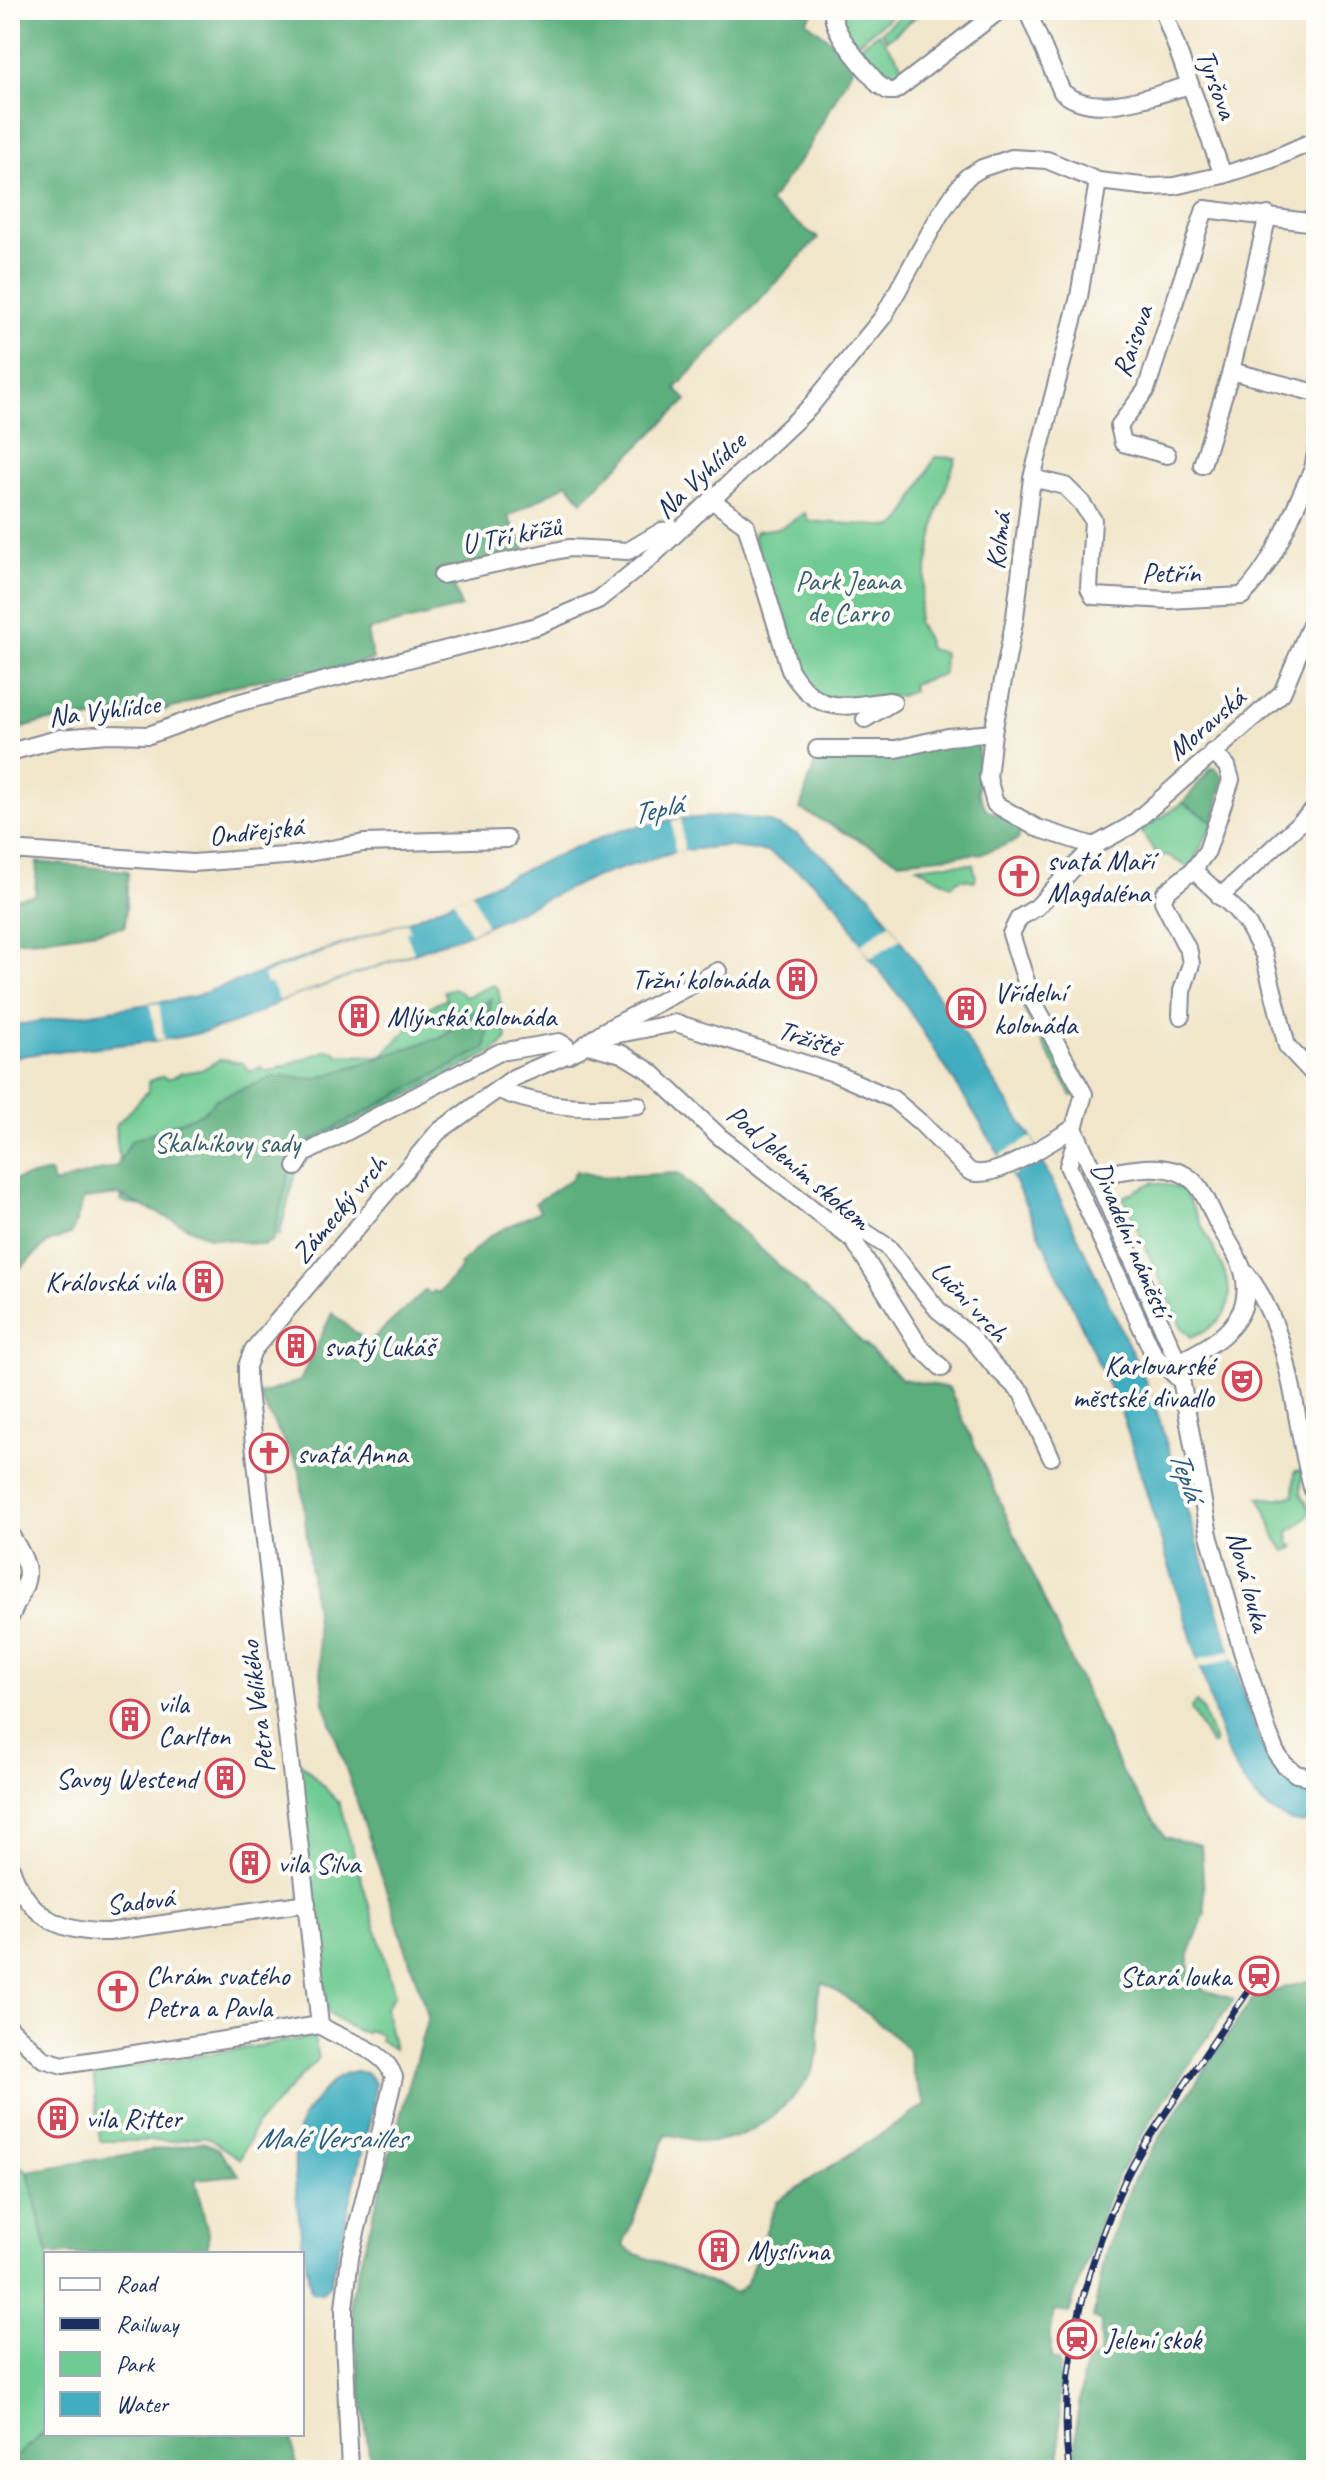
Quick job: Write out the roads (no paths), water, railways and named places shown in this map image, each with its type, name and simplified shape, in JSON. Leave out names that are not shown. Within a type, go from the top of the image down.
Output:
[{"type":"street","points":[[833,10],[837,31],[879,85],[888,91],[895,91],[1000,10]]},
{"type":"street","points":[[1027,10],[1062,92],[1069,98],[1110,105],[1190,85]]},
{"type":"street","name":"Tyršova","points":[[1163,10],[1223,175]]},
{"type":"street","name":"Na Vyhlídce","points":[[10,752],[61,738],[149,735],[233,704],[537,626],[598,600],[713,501],[809,408],[883,317],[939,216],[967,177],[982,168],[1012,158],[1047,160],[1098,181],[1150,187],[1223,175],[1270,160],[1316,140]]},
{"type":"street","name":"Kolmá","points":[[1094,846],[1037,828],[995,804],[988,778],[993,733],[1015,617],[1032,478],[1079,297],[1098,181]]},
{"type":"street","points":[[1194,182],[1205,209],[1316,223]]},
{"type":"street","name":"Raisova","points":[[1167,455],[1123,443],[1119,426],[1146,390],[1205,209]]},
{"type":"street","points":[[1202,465],[1231,371],[1268,215]]},
{"type":"street","points":[[1231,371],[1316,393]]},
{"type":"street","name":"Petřín","points":[[1032,478],[1065,486],[1093,520],[1089,588],[1093,596],[1169,600],[1242,596],[1256,582],[1268,560],[1313,469],[1316,453]]},
{"type":"street","points":[[713,501],[746,525],[790,670],[801,688],[814,699],[851,707],[893,702],[865,719]]},
{"type":"street","name":"U Tří křížů","points":[[442,575],[569,548],[628,551],[662,531],[680,529]]},
{"type":"street","name":"Moravská","points":[[1076,1132],[1084,1094],[1031,997],[1011,934],[1019,918],[1037,907],[1094,846],[1130,826],[1282,693],[1316,612]]},
{"type":"street","points":[[817,749],[896,749],[948,737],[993,733]]},
{"type":"street","points":[[1181,1016],[1182,991],[1191,964],[1189,952],[1163,901],[1165,893],[1193,870],[1207,851],[1231,780],[1227,766],[1212,752]]},
{"type":"street","points":[[1220,897],[1316,808]]},
{"type":"street","name":"Ondřejská","points":[[10,850],[193,863],[297,855],[364,843],[507,839]]},
{"type":"street","points":[[1193,870],[1248,925],[1264,955],[1287,1046],[1316,1077]]},
{"type":"street","name":"Zámecký vrch","points":[[247,1382],[247,1366],[253,1350],[438,1132],[515,1077],[588,1045],[602,1032],[718,971]]},
{"type":"street","name":"Tržiště","points":[[588,1045],[610,1035],[676,1023],[834,1073],[893,1099],[969,1171],[977,1175],[1006,1166],[1044,1144],[1076,1132]]},
{"type":"street","points":[[296,1167],[304,1154],[500,1052],[559,1042],[566,1046],[568,1055]]},
{"type":"street","name":"Pod Jelením skokem","points":[[588,1045],[622,1054],[651,1072],[720,1137],[854,1241],[920,1347],[942,1368]]},
{"type":"street","points":[[499,1090],[523,1100],[599,1109],[638,1105]]},
{"type":"street","name":"Divadelní náměstí","points":[[1076,1132],[1178,1362],[1180,1380]]},
{"type":"street","name":"Divadelní náměstí","points":[[1076,1132],[1068,1166],[1154,1355],[1180,1380]]},
{"type":"street","name":"Divadelní náměstí","points":[[1095,1176],[1149,1168],[1165,1169],[1195,1181],[1242,1269],[1245,1296],[1236,1323],[1211,1346],[1178,1362]]},
{"type":"street","name":"Luční vrch","points":[[819,1214],[862,1230],[888,1247],[938,1310],[970,1336],[995,1367],[1022,1393],[1051,1457]]},
{"type":"street","points":[[1242,1269],[1258,1289],[1292,1381],[1307,1472],[1316,1501]]},
{"type":"street","name":"Nová louka","points":[[1180,1380],[1209,1535],[1242,1651],[1276,1753],[1296,1774],[1311,1778]]},
{"type":"street","name":"Petra Velikého","points":[[247,1382],[320,2025]]},
{"type":"street","points":[[10,1534],[29,1570],[10,1618]]},
{"type":"street","name":"Sadová","points":[[10,1865],[27,1901],[49,1920],[77,1931],[108,1932],[307,1903]]},
{"type":"street","points":[[10,2028],[43,2059],[63,2065],[320,2025],[330,2033],[380,2056],[390,2066],[394,2077],[346,2284],[344,2354],[350,2470]]},
{"type":"water","points":[[733,816],[766,821],[795,833],[871,895],[1031,1137],[1151,1393],[1264,1752],[1279,1769],[1316,1785],[1316,1823],[1286,1819],[1261,1803],[1227,1753],[1123,1417],[1010,1172],[905,1004],[870,958],[838,905],[806,876],[768,852],[726,846],[676,851],[589,879],[470,933],[280,1001],[217,1029],[148,1042],[10,1058],[10,1026],[192,997],[407,922],[578,846],[625,829],[677,819]]},
{"type":"water","name":"Malé Versailles","points":[[355,2071],[367,2073],[375,2083],[373,2107],[330,2284],[322,2293],[311,2292],[297,2204],[297,2136],[310,2106],[331,2082]]},
{"type":"railway","points":[[1069,2470],[1066,2434],[1071,2359],[1087,2285],[1111,2213],[1145,2144],[1259,1976]]},
{"type":"place","name":"svatá Maří Magdaléna","points":[[1019,876]]},
{"type":"place","name":"Tržní kolonáda","points":[[797,979]]},
{"type":"place","name":"Vřídelní kolonáda","points":[[966,1008]]},
{"type":"place","name":"Mlýnská kolonáda","points":[[359,1016]]},
{"type":"place","name":"Královská vila","points":[[203,1281]]},
{"type":"place","name":"svatý Lukáš","points":[[296,1346]]},
{"type":"place","name":"Karlovarské městské divadlo","points":[[1242,1381]]},
{"type":"place","name":"svatá Anna","points":[[269,1453]]},
{"type":"place","name":"vila Carlton","points":[[130,1719]]},
{"type":"place","name":"Savoy Westend","points":[[225,1778]]},
{"type":"place","name":"vila Silva","points":[[250,1863]]},
{"type":"place","name":"Stará louka","points":[[1259,1976]]},
{"type":"place","name":"Chrám svatého Petra a Pavla","points":[[118,1991]]},
{"type":"place","name":"vila Ritter","points":[[58,2118]]},
{"type":"place","name":"Myslivna","points":[[719,2250]]},
{"type":"place","name":"Jelení skok","points":[[1077,2339]]},
{"type":"park label","name":"Park Jeana de Carro","points":[[848,596]]},
{"type":"park label","name":"Skalníkovy sady","points":[[227,1142]]},
{"type":"water label","name":"Teplá","points":[[657,809]]},
{"type":"water label","name":"Teplá","points":[[1187,1475]]}]
